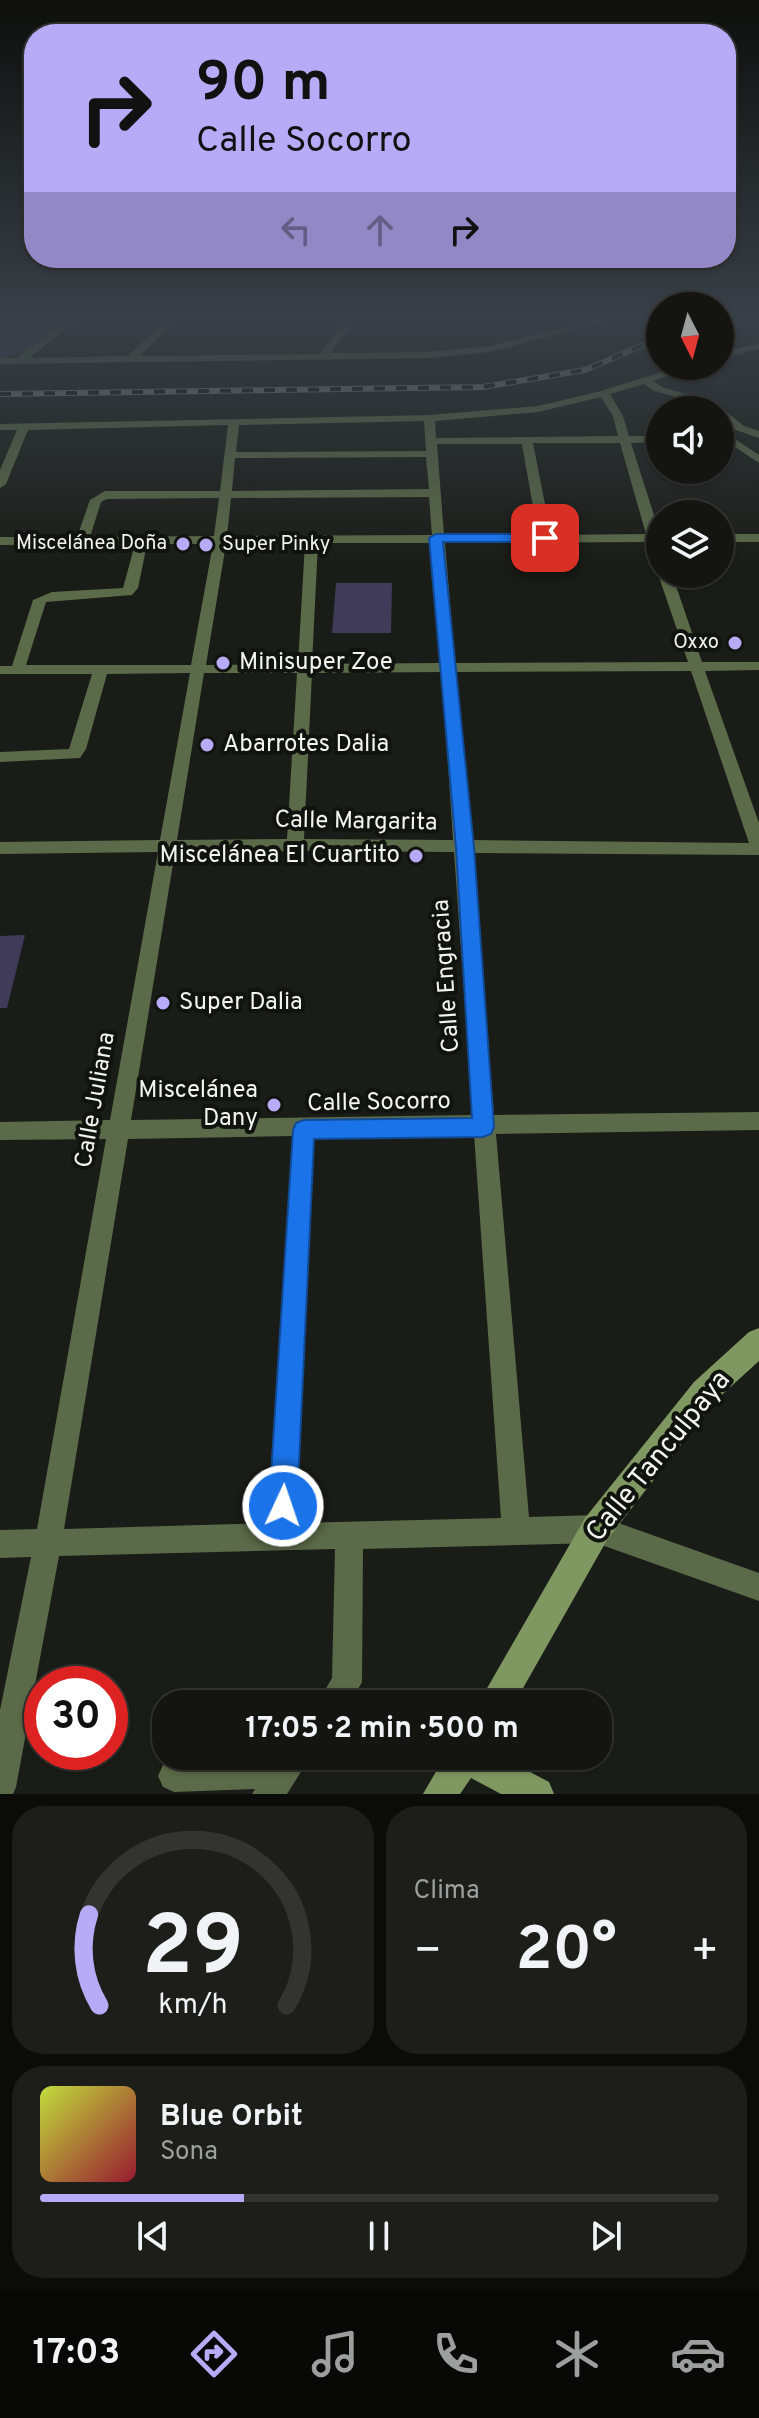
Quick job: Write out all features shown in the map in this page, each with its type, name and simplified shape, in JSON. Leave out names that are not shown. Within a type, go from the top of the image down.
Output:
[{"type":"street","points":[[0,427],[429,418],[538,409],[576,400]]},
{"type":"street","points":[[608,400],[618,416],[646,508]]},
{"type":"street","name":"Calle Engracia","points":[[429,418],[516,1531]]},
{"type":"street","name":"Calle Juliana","points":[[0,1787],[48,1543],[198,669],[220,539],[234,421]]},
{"type":"street","points":[[0,484],[24,427]]},
{"type":"street","points":[[734,435],[759,435]]},
{"type":"street","points":[[734,436],[759,447]]},
{"type":"street","points":[[734,438],[759,460]]},
{"type":"street","points":[[229,455],[646,439]]},
{"type":"street","points":[[527,442],[545,538]]},
{"type":"street","points":[[82,541],[96,500],[120,490],[225,495],[434,493]]},
{"type":"street","points":[[0,541],[646,538]]},
{"type":"street","points":[[734,538],[759,538]]},
{"type":"street","points":[[295,845],[312,539]]},
{"type":"street","points":[[18,669],[40,600],[52,596],[127,592],[131,588],[142,540]]},
{"type":"street","points":[[670,588],[759,848]]},
{"type":"street","points":[[0,670],[759,666]]},
{"type":"street","points":[[0,757],[74,754],[101,669]]},
{"type":"street","name":"Calle Margarita","points":[[0,848],[295,845],[759,848]]},
{"type":"street","name":"Calle Socorro","points":[[0,1131],[304,1130],[759,1121]]},
{"type":"street","points":[[282,1537],[304,1130]]},
{"type":"street","name":"Calle Tanculpaya","points":[[503,1690],[596,1529],[704,1392],[759,1342]]},
{"type":"street","points":[[0,1544],[596,1529],[759,1587]]},
{"type":"street","points":[[342,1690],[347,1682],[349,1536]]},
{"type":"street","points":[[440,1794],[456,1770]]},
{"type":"street","points":[[492,1770],[537,1794]]},
{"type":"street","points":[[174,1776],[283,1774]]},
{"type":"shaded area","points":[[336,583],[392,583],[391,633],[332,633]]},
{"type":"shaded area","points":[[25,935],[7,1008],[0,1008],[0,936]]},
{"type":"place","name":"Miscelánea Doña","points":[[183,544]]},
{"type":"place","name":"Super Pinky","points":[[206,545]]},
{"type":"place","name":"Oxxo","points":[[735,643]]},
{"type":"place","name":"Minisuper Zoe","points":[[223,663]]},
{"type":"place","name":"Abarrotes Dalia","points":[[207,745]]},
{"type":"place","name":"Miscelánea El Cuartito","points":[[416,856]]},
{"type":"place","name":"Super Dalia","points":[[163,1003]]},
{"type":"place","name":"Miscelánea Dany","points":[[274,1105]]},
{"type":"route","points":[[283,1506],[304,1130],[483,1127],[465,848],[436,538],[545,538]]}]
